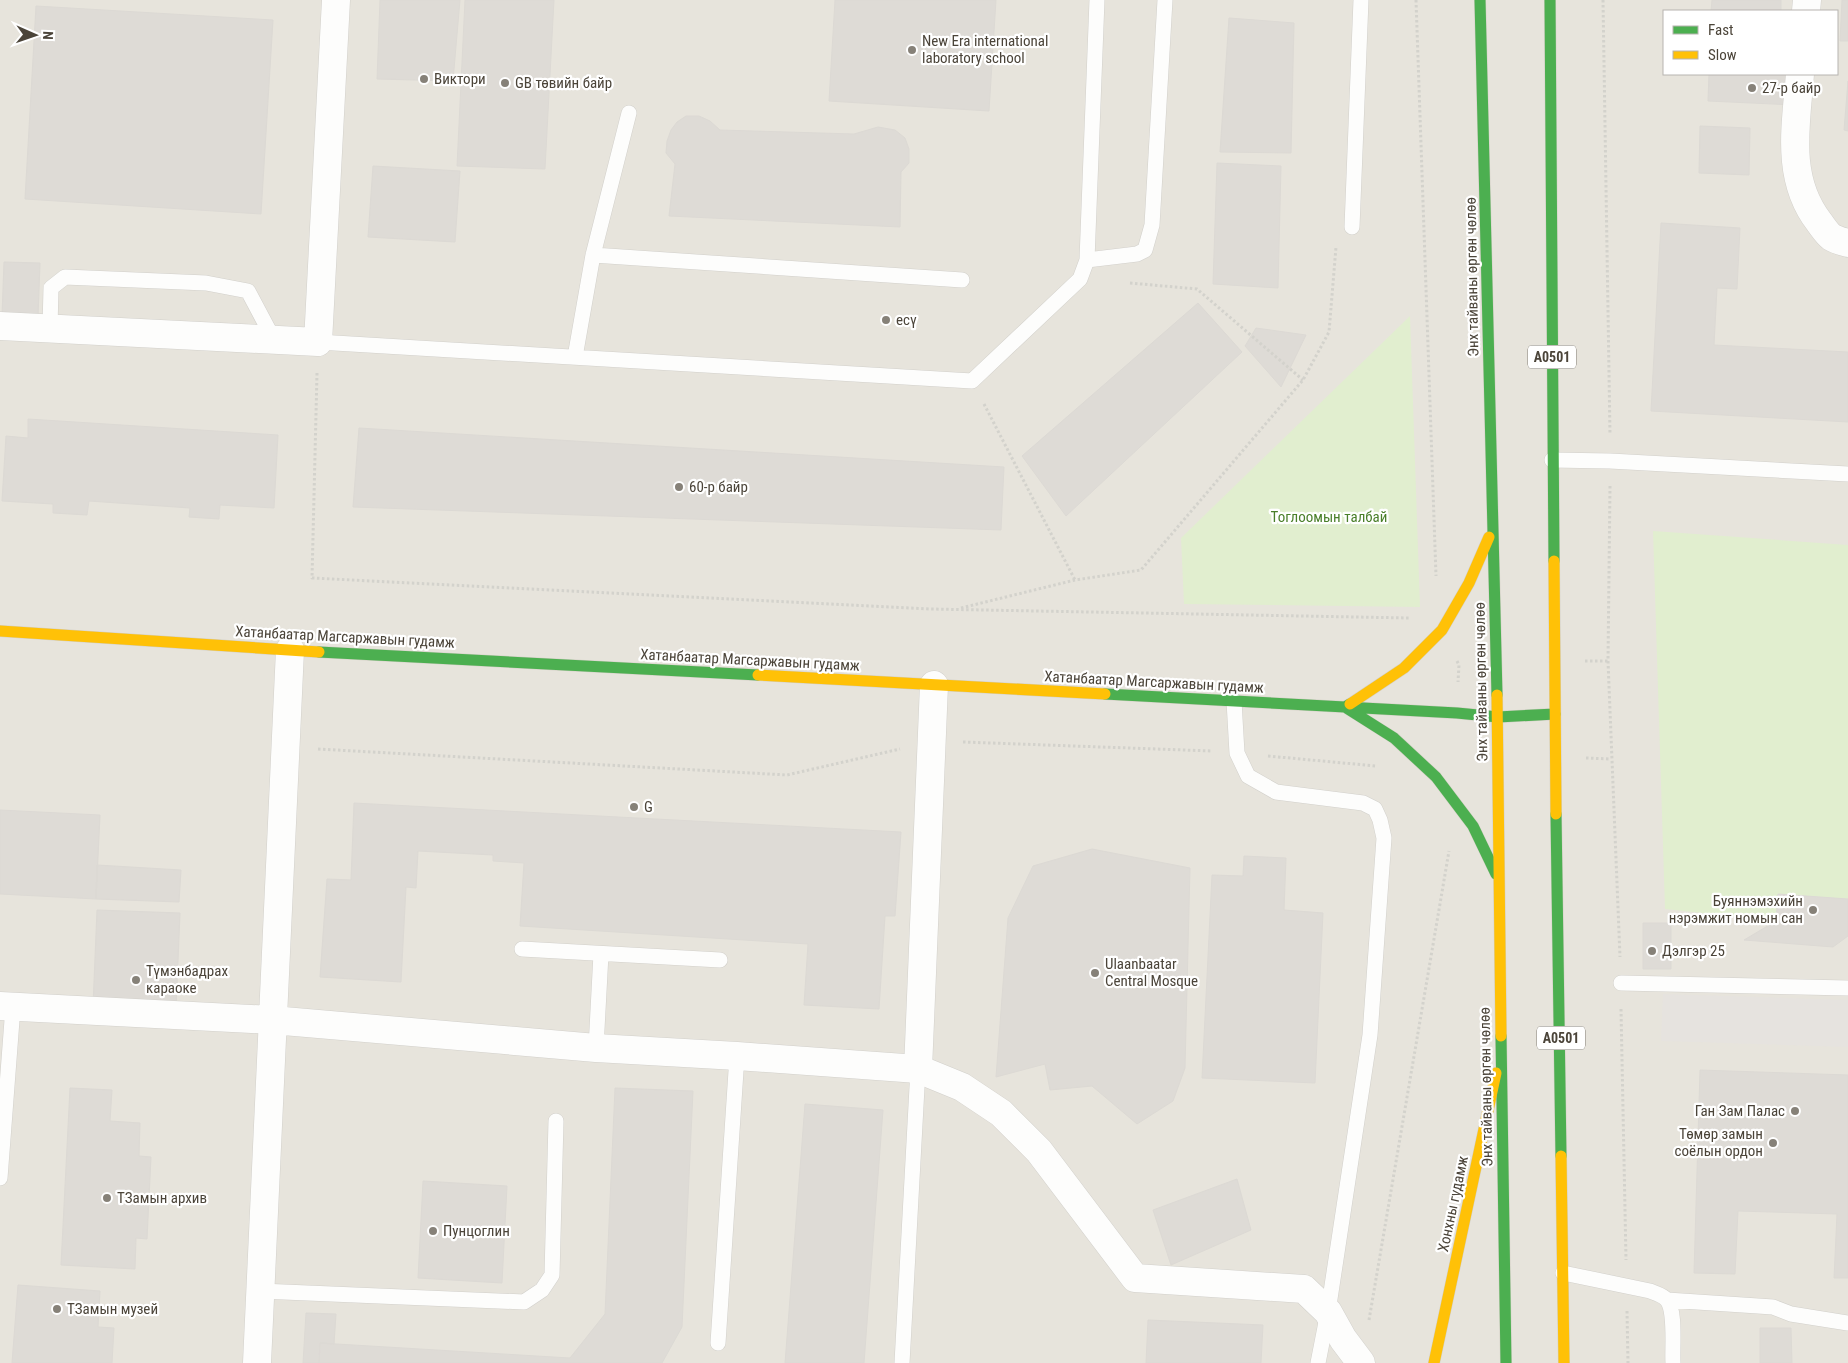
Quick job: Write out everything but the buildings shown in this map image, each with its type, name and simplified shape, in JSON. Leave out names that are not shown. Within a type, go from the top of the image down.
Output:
[{"type":"main road","name":"Энх тайваны өргөн чөлөө","points":[[1480,0],[1498,717],[1506,1363]]},
{"type":"main road","name":"A0501","points":[[1550,0],[1552,460],[1564,1363]]},
{"type":"main road","points":[[1493,528],[1469,583],[1442,630],[1404,668],[1345,707],[1394,738],[1436,776],[1473,826],[1499,881]]},
{"type":"main road","name":"Хатанбаатар Магсаржавын гудамж","points":[[0,631],[290,650],[1345,707],[1498,717],[1555,714]]},
{"type":"main road","name":"Хонхны гудамж","points":[[1434,1363],[1501,1052]]},
{"type":"street","points":[[0,326],[318,342],[336,0]]},
{"type":"street","points":[[1800,75],[1794,141],[1797,179],[1808,208],[1832,239],[1848,243]]},
{"type":"street","points":[[257,1363],[290,650]]},
{"type":"street","points":[[918,1069],[934,685]]},
{"type":"street","points":[[7,1006],[272,1020],[596,1048],[918,1069],[962,1086],[1002,1113],[1039,1151],[1135,1278],[1304,1289],[1328,1312],[1343,1340],[1360,1363]]},
{"type":"lane","points":[[318,342],[972,381],[1080,279],[1087,260],[1097,0]]},
{"type":"lane","points":[[1087,260],[1137,254],[1145,250],[1152,226],[1164,0]]},
{"type":"lane","points":[[1352,227],[1362,0]]},
{"type":"lane","points":[[575,358],[593,255],[629,113]]},
{"type":"lane","points":[[593,255],[962,280]]},
{"type":"lane","points":[[50,328],[51,288],[66,277],[206,283],[248,291],[274,340]]},
{"type":"lane","points":[[1552,460],[1848,474]]},
{"type":"lane","points":[[1234,701],[1238,753],[1248,776],[1276,792],[1363,803],[1376,809],[1384,838],[1370,1035],[1328,1312],[1318,1363]]},
{"type":"lane","points":[[522,949],[720,960]]},
{"type":"lane","points":[[596,1048],[600,954]]},
{"type":"lane","points":[[1621,982],[1848,988]]},
{"type":"lane","points":[[0,1178],[7,1006]]},
{"type":"lane","points":[[718,1343],[737,1056]]},
{"type":"lane","points":[[902,1363],[918,1069]]},
{"type":"lane","points":[[260,1291],[524,1302],[542,1290],[552,1275],[556,1121]]},
{"type":"lane","points":[[1563,1273],[1650,1290],[1668,1300],[1773,1307],[1791,1314],[1848,1323]]},
{"type":"lane","points":[[1668,1300],[1672,1310],[1672,1363]]},
{"type":"path","points":[[1416,0],[1436,579]]},
{"type":"path","points":[[1603,0],[1610,462],[1608,661],[1621,982],[1628,1363]]},
{"type":"path","points":[[956,609],[1075,580],[1141,570],[1303,380],[1329,332],[1336,251]]},
{"type":"path","points":[[1129,283],[1197,289],[1303,380]]},
{"type":"path","points":[[318,342],[312,578],[956,609],[1417,618]]},
{"type":"path","points":[[972,381],[1075,580]]},
{"type":"path","points":[[285,748],[787,775],[933,741],[1194,749],[1379,766]]},
{"type":"path","points":[[1369,1324],[1451,842]]},
{"type":"shaded area","points":[[0,0],[1848,0],[1848,1363],[0,1363]]},
{"type":"shaded area","points":[[1663,994],[1848,1000],[1848,1047],[1661,1041]]},
{"type":"green space","name":"Тоглоомын талбай","points":[[1410,316],[1420,607],[1184,604],[1181,538]]},
{"type":"green space","points":[[1653,531],[1848,545],[1848,899],[1779,894],[1776,921],[1665,909]]},
{"type":"traffic: fast","points":[[1480,0],[1497,695]]},
{"type":"traffic: fast","points":[[1550,0],[1554,561]]},
{"type":"traffic: fast","points":[[319,652],[758,675]]},
{"type":"traffic: fast","points":[[1105,694],[1457,713],[1498,717],[1555,714]]},
{"type":"traffic: fast","points":[[1350,704],[1345,707],[1394,738],[1436,777],[1473,826],[1496,874]]},
{"type":"traffic: fast","points":[[1556,814],[1561,1156]]},
{"type":"traffic: fast","points":[[1501,1036],[1506,1363]]},
{"type":"traffic: slow","points":[[1350,704],[1404,668],[1442,630],[1469,583],[1489,537]]},
{"type":"traffic: slow","points":[[1554,561],[1556,814]]},
{"type":"traffic: slow","points":[[0,631],[319,652]]},
{"type":"traffic: slow","points":[[758,675],[1105,694]]},
{"type":"traffic: slow","points":[[1497,695],[1501,1036]]},
{"type":"traffic: slow","points":[[1434,1363],[1496,1073]]},
{"type":"traffic: slow","points":[[1561,1156],[1564,1363]]},
{"type":"place","name":"New Era international laboratory school","points":[[912,50]]},
{"type":"place","name":"Виктори","points":[[424,79]]},
{"type":"place","name":"GB төвийн байр","points":[[505,83]]},
{"type":"place","name":"27-р байр","points":[[1752,88]]},
{"type":"place","name":"есү","points":[[886,320]]},
{"type":"place","name":"60-р байр","points":[[679,487]]},
{"type":"place","name":"G","points":[[634,807]]},
{"type":"place","name":"Буяннэмэхийн нэрэмжит номын сан","points":[[1813,910]]},
{"type":"place","name":"Дэлгэр 25","points":[[1652,951]]},
{"type":"place","name":"Ulaanbaatar Central Mosque","points":[[1095,973]]},
{"type":"place","name":"Түмэнбадрах караоке","points":[[136,980]]},
{"type":"place","name":"Ган Зам Палас","points":[[1795,1111]]},
{"type":"place","name":"Төмөр замын соёлын ордон","points":[[1773,1143]]},
{"type":"place","name":"ТЗамын архив","points":[[107,1198]]},
{"type":"place","name":"Пунцоглин","points":[[433,1231]]},
{"type":"place","name":"ТЗамын музей","points":[[57,1309]]}]
